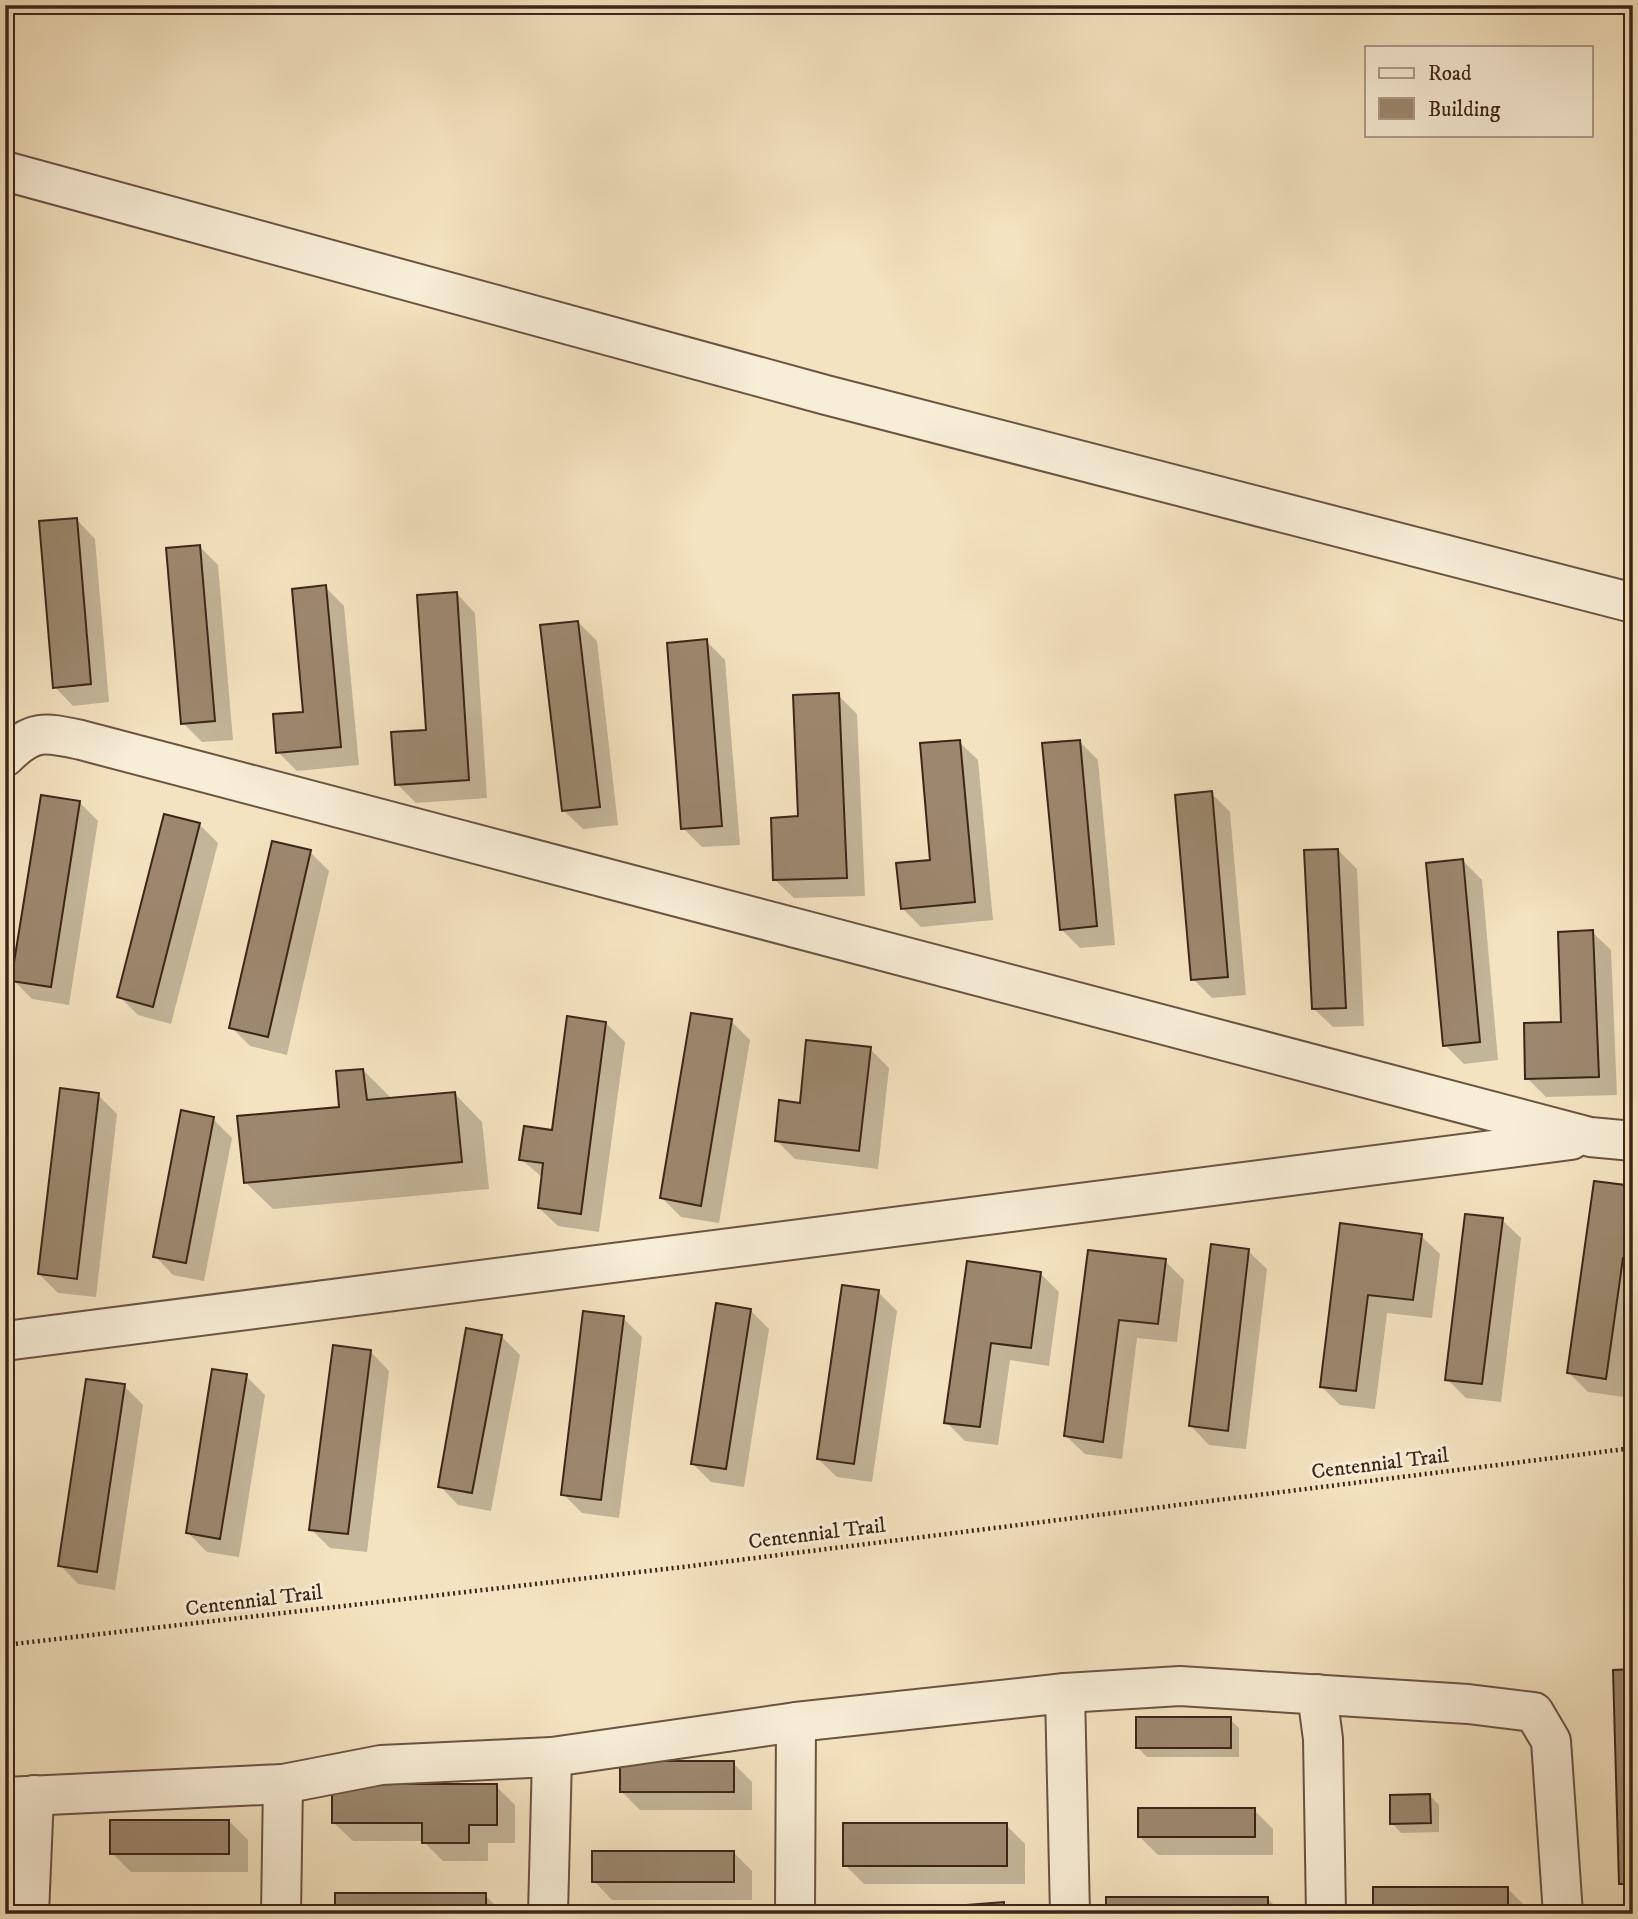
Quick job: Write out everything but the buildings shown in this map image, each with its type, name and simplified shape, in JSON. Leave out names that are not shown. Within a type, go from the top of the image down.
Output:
[{"type":"lane","points":[[5,171],[826,395],[1633,603]]},
{"type":"lane","points":[[5,757],[23,739],[50,734],[81,740],[1590,1138]]},
{"type":"lane","points":[[5,1340],[1590,1138],[1633,1140]]},
{"type":"lane","points":[[29,1914],[20,1796],[283,1784],[380,1765],[552,1757],[796,1722],[1065,1693],[1180,1686],[1468,1704],[1534,1712],[1551,1741],[1563,1914]]},
{"type":"lane","points":[[1065,1693],[1070,1914]]},
{"type":"lane","points":[[1317,1694],[1323,1739],[1326,1914]]},
{"type":"lane","points":[[795,1914],[796,1722]]},
{"type":"lane","points":[[548,1914],[552,1757]]},
{"type":"lane","points":[[281,1914],[283,1784]]},
{"type":"path","name":"Centennial Trail","points":[[5,1645],[683,1567],[1633,1448]]}]
